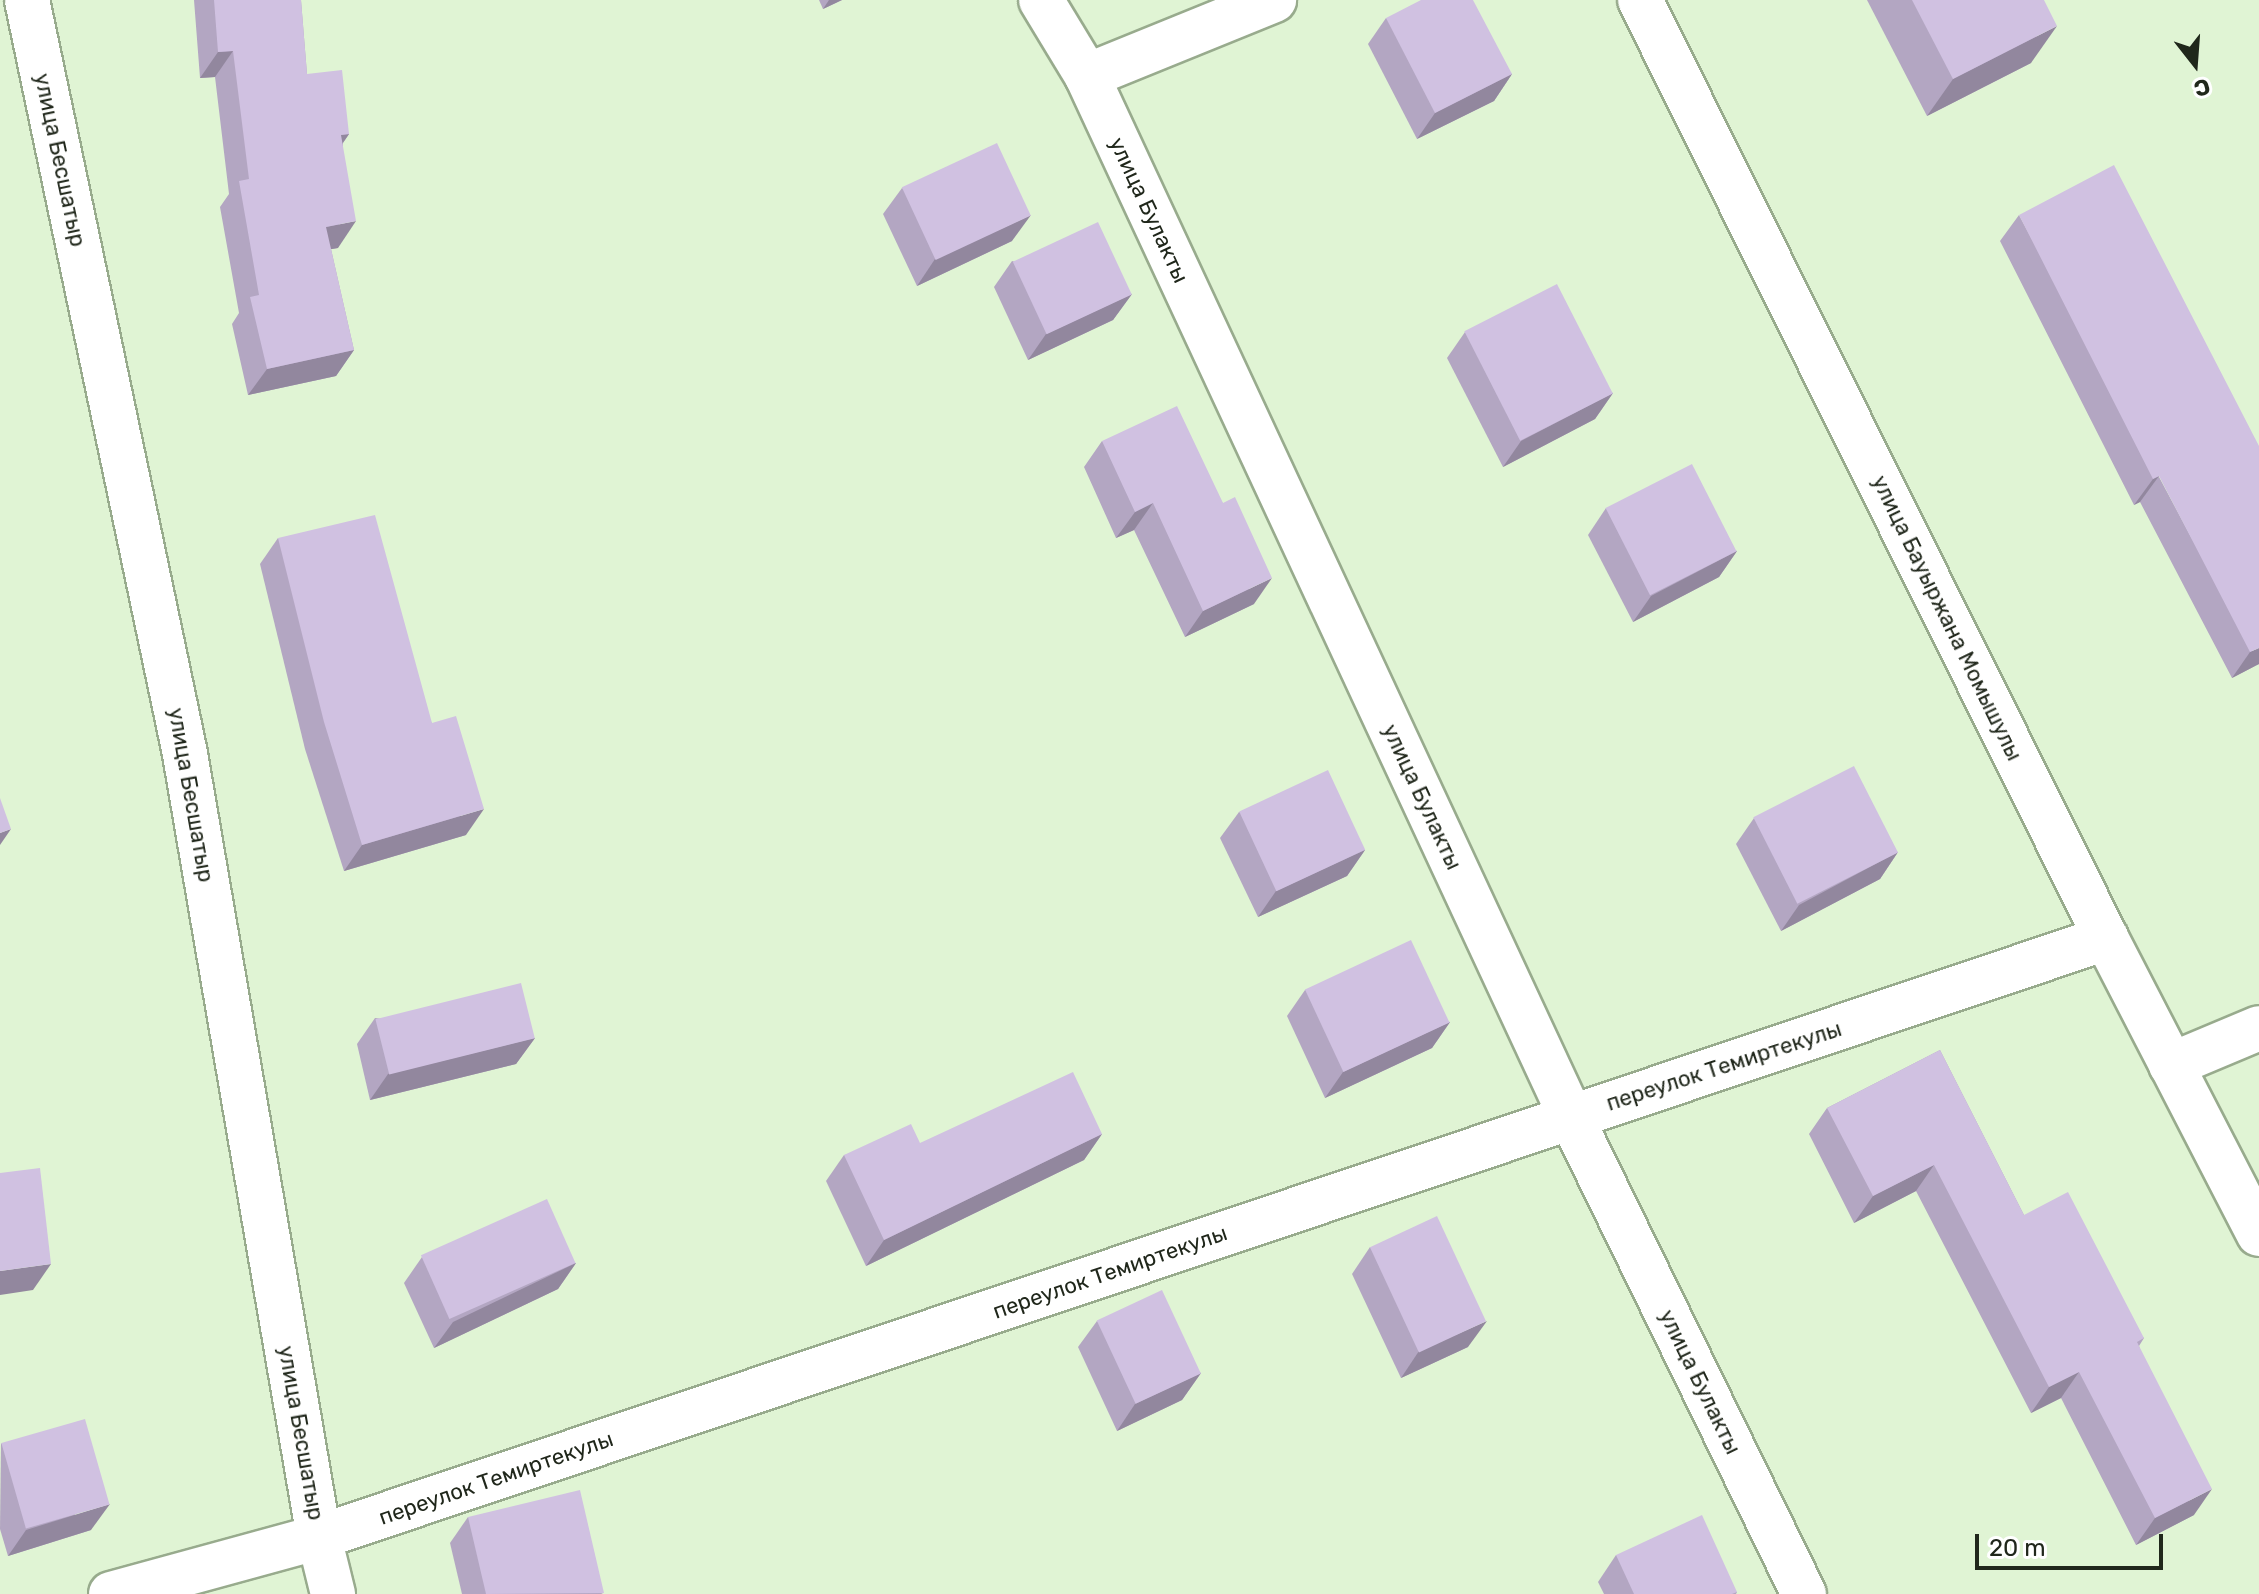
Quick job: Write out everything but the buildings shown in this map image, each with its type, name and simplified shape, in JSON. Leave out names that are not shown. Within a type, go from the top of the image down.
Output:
[{"type":"street","name":"улица Бесшатыр","points":[[27,0],[185,754],[319,1537],[333,1594]]},
{"type":"street","name":"улица Булакты","points":[[1041,0],[1087,76],[1571,1117],[1804,1594]]},
{"type":"street","points":[[1087,76],[1274,0]]},
{"type":"street","name":"улица Бауыржана Момышулы","points":[[1640,0],[2106,938],[2259,1234]]},
{"type":"street","name":"переулок Темиртекулы","points":[[111,1594],[319,1537],[2106,938]]},
{"type":"street","points":[[2171,1065],[2259,1028]]}]
